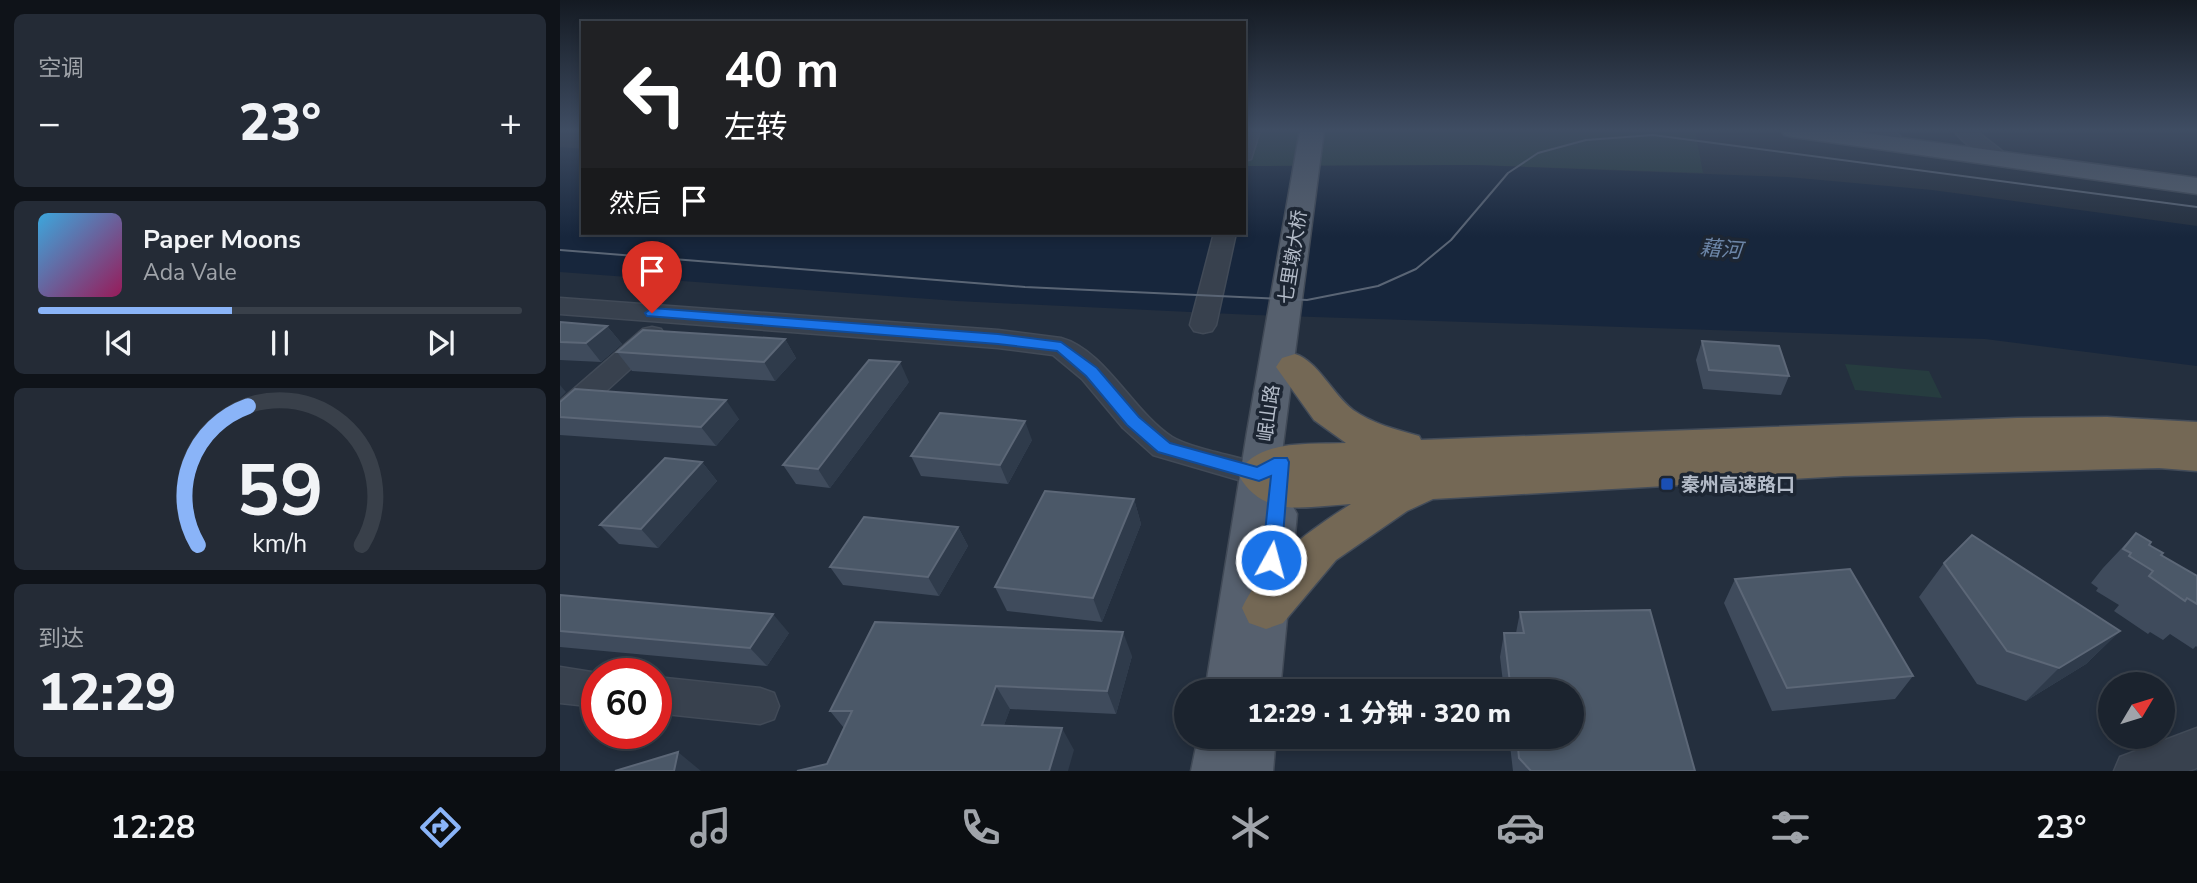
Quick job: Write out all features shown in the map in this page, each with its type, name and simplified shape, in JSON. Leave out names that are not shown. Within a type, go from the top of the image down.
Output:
[{"type":"highway","points":[[1291,350],[1313,397],[1341,423],[1376,442],[1436,467],[2159,453],[2197,456]]},
{"type":"highway","points":[[1273,476],[2002,432],[2142,431],[2197,437]]},
{"type":"highway","points":[[1266,608],[1320,547],[1436,467]]},
{"type":"main road","name":"七里墩大桥","points":[[1291,350],[1309,166]]},
{"type":"main road","name":"七里墩大桥","points":[[1291,350],[1323,166]]},
{"type":"main road","points":[[2053,166],[2197,186]]},
{"type":"main road","points":[[2098,166],[2197,180]]},
{"type":"main road","name":"岷山路","points":[[1231,679],[1273,476],[1291,350]]},
{"type":"main road","name":"岷山路","points":[[1257,679],[1266,608],[1273,476]]},
{"type":"main road","points":[[1217,771],[1221,749]]},
{"type":"main road","points":[[1247,771],[1250,749]]},
{"type":"street","points":[[1203,325],[1225,235]]},
{"type":"street","points":[[560,306],[998,339],[1061,347],[1092,372],[1133,421],[1164,447],[1273,476]]},
{"type":"street","points":[[560,417],[675,314]]},
{"type":"street","points":[[560,685],[581,687]]},
{"type":"street","points":[[672,697],[760,706]]},
{"type":"street","points":[[2134,771],[2197,748]]},
{"type":"green space","points":[[1502,166],[1702,166],[1703,173]]},
{"type":"green space","points":[[1845,364],[1929,371],[1942,398],[1855,390]]},
{"type":"water","name":"藉河","points":[[560,166],[581,166],[581,235],[1246,235],[1246,166],[1500,166],[1787,177],[1932,190],[2197,226],[2197,366],[1985,339],[1254,315],[957,301],[560,272]]},
{"type":"building","points":[[560,322],[607,326],[586,343],[560,342]]},
{"type":"building","points":[[643,330],[785,339],[764,362],[617,352]]},
{"type":"building","points":[[1702,341],[1779,346],[1789,376],[1709,370]]},
{"type":"building","points":[[869,360],[900,362],[818,469],[783,465]]},
{"type":"building","points":[[575,389],[726,400],[701,427],[560,417],[560,402]]},
{"type":"building","points":[[940,413],[1025,421],[1000,465],[911,456]]},
{"type":"building","points":[[665,458],[702,462],[641,529],[600,525]]},
{"type":"building","points":[[1045,491],[1134,499],[1093,598],[995,587]]},
{"type":"building","points":[[864,517],[958,527],[928,577],[830,567]]},
{"type":"building","points":[[2136,533],[2151,542],[2149,545],[2163,553],[2161,555],[2197,576],[2197,604],[2187,598],[2185,601],[2149,576],[2153,571],[2129,556],[2131,553],[2123,549]]},
{"type":"building","points":[[1972,535],[2120,631],[2059,668],[2007,651],[1944,563]]},
{"type":"building","points":[[1850,569],[1913,676],[1787,688],[1735,579]]},
{"type":"building","points":[[560,595],[773,614],[750,648],[560,631]]},
{"type":"building","points":[[1650,610],[1695,771],[1531,771],[1519,758],[1518,749],[1584,749],[1584,679],[1510,679],[1504,633],[1524,633],[1520,612]]},
{"type":"building","points":[[875,622],[1123,632],[1107,691],[996,686],[982,725],[1062,728],[1049,771],[797,771],[827,764],[852,711],[830,711]]},
{"type":"building","points":[[678,752],[674,771],[615,771]]},
{"type":"tram line","points":[[560,250],[1025,287],[1307,300],[1378,286],[1416,269],[1451,240],[1508,173],[1519,166]]},
{"type":"tram line","points":[[1887,166],[2197,207]]},
{"type":"place","name":"秦州高速路口","points":[[1667,484]]},
{"type":"route","points":[[652,313],[998,339],[1061,347],[1092,372],[1133,421],[1164,447],[1259,474],[1281,462],[1271,560]]}]
